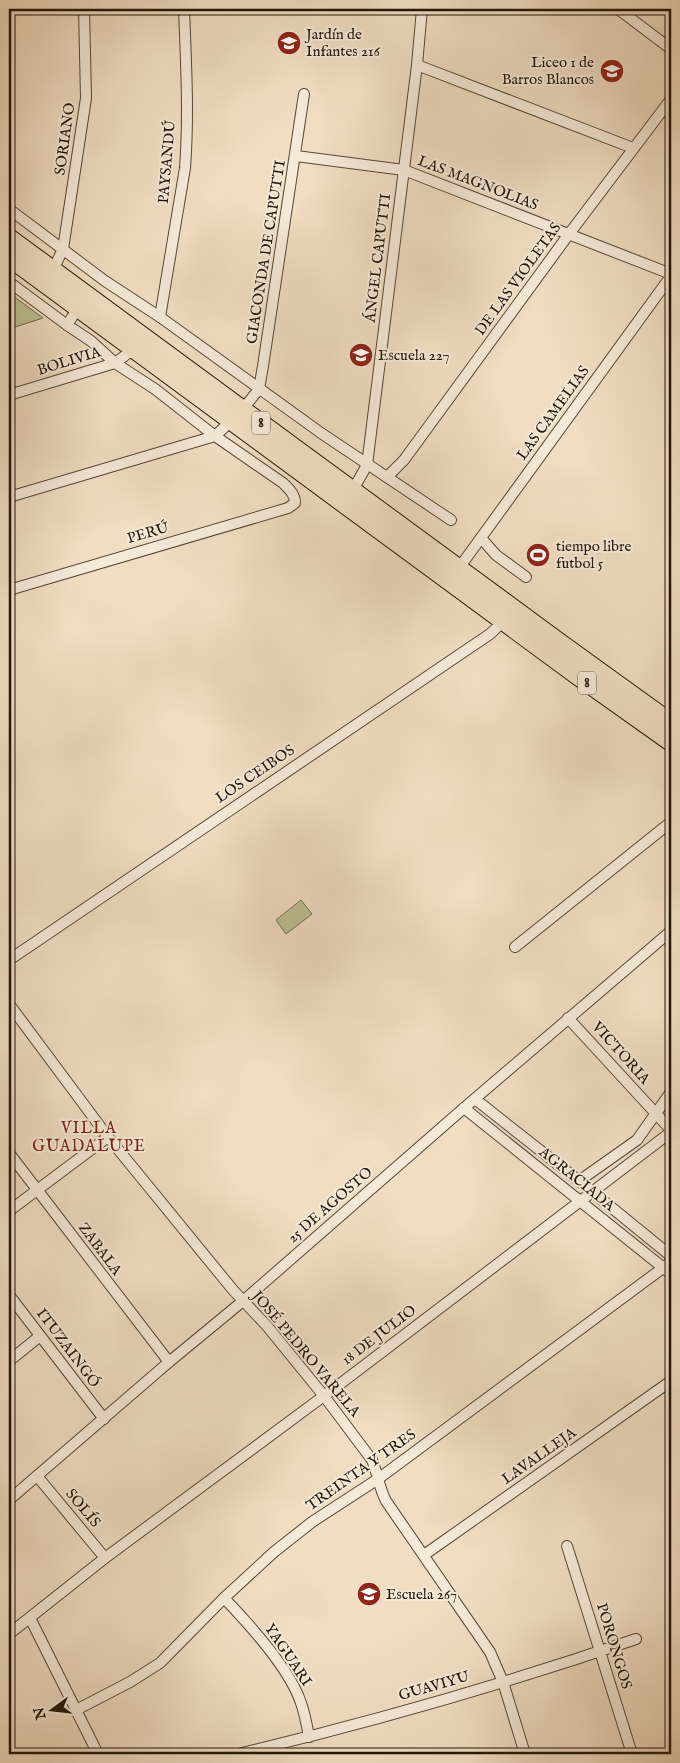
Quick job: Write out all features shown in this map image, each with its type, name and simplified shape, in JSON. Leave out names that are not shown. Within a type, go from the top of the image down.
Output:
[{"type":"highway","name":"8","points":[[9,238],[53,270],[237,415],[509,615],[671,742]]},
{"type":"highway","name":"8","points":[[9,257],[134,349],[237,415]]},
{"type":"highway","name":"8","points":[[348,496],[459,568],[509,615],[671,723]]},
{"type":"street","name":"SORIANO","points":[[53,270],[63,250],[86,98],[84,9]]},
{"type":"street","name":"PAYSANDÚ","points":[[160,317],[186,148],[187,91],[184,9]]},
{"type":"street","name":"ÁNGEL CAPUTTI","points":[[348,496],[367,465],[417,65],[422,9]]},
{"type":"street","points":[[618,9],[671,49]]},
{"type":"street","points":[[417,65],[633,148]]},
{"type":"street","name":"GIACONDA DE CAPUTTI","points":[[215,436],[237,415],[259,389],[304,94]]},
{"type":"street","name":"DE LAS VIOLETAS","points":[[387,477],[404,460],[569,234],[671,99]]},
{"type":"street","name":"LAS MAGNOLIAS","points":[[296,156],[404,170],[671,275]]},
{"type":"street","points":[[9,209],[63,250],[367,465],[451,520]]},
{"type":"street","name":"LAS CAMELIAS","points":[[459,568],[671,275]]},
{"type":"street","points":[[9,282],[67,325],[92,340],[115,363],[155,389],[215,436]]},
{"type":"street","points":[[67,325],[78,308]]},
{"type":"street","name":"BOLIVIA","points":[[9,395],[115,363],[134,349]]},
{"type":"street","points":[[9,497],[215,436]]},
{"type":"street","name":"PERÚ","points":[[9,590],[288,508],[296,503],[292,491],[283,483],[215,436]]},
{"type":"street","points":[[481,538],[496,555],[526,577]]},
{"type":"street","name":"LOS CEIBOS","points":[[9,960],[490,634],[509,615]]},
{"type":"street","points":[[515,947],[671,822]]},
{"type":"street","name":"25 DE AGOSTO","points":[[9,1500],[243,1301],[568,1018],[671,932]]},
{"type":"street","name":"JOSÉ PEDRO VARELA","points":[[9,1004],[108,1137],[202,1253],[267,1326],[324,1396],[372,1460],[380,1491],[386,1501],[490,1652],[503,1682],[525,1754]]},
{"type":"street","name":"VICTORIA","points":[[568,1018],[671,1131]]},
{"type":"street","points":[[579,1180],[637,1140],[671,1092]]},
{"type":"street","name":"AGRACIADA","points":[[475,1099],[579,1180],[671,1256]]},
{"type":"street","name":"AGRACIADA","points":[[464,1108],[669,1268]]},
{"type":"street","name":"18 DE JULIO","points":[[9,1634],[105,1558],[324,1396],[671,1131]]},
{"type":"street","points":[[9,1211],[108,1137]]},
{"type":"street","name":"ZABALA","points":[[9,1153],[169,1362]]},
{"type":"street","name":"TREINTA Y TRES","points":[[76,1710],[130,1682],[160,1662],[224,1598],[274,1552],[312,1522],[378,1478],[669,1268]]},
{"type":"street","name":"ITUZAINGÓ","points":[[9,1295],[104,1419]]},
{"type":"street","points":[[9,1362],[40,1336]]},
{"type":"street","name":"LAVALLEJA","points":[[424,1555],[671,1381]]},
{"type":"street","name":"SOLÍS","points":[[37,1476],[105,1558]]},
{"type":"street","name":"PORONGOS","points":[[567,1546],[632,1754]]},
{"type":"street","name":"YAGUARI","points":[[224,1598],[248,1623],[282,1668],[301,1702],[309,1737]]},
{"type":"street","points":[[30,1618],[98,1754]]},
{"type":"street","name":"GUAVIYU","points":[[238,1754],[309,1737],[503,1682],[636,1639]]},
{"type":"green space","points":[[9,293],[43,318],[9,329]]},
{"type":"green space","points":[[301,900],[312,914],[286,934],[276,920]]},
{"type":"place","name":"Jardín de Infantes 216","points":[[289,43]]},
{"type":"place","name":"Liceo 1 de Barros Blancos","points":[[612,71]]},
{"type":"place","name":"Escuela 227","points":[[361,355]]},
{"type":"place","name":"tiempo libre futbol 5","points":[[538,555]]},
{"type":"place","name":"Escuela 267","points":[[369,1594]]},
{"type":"district","name":"VILLA GUADALUPE","points":[[89,1138]]}]
